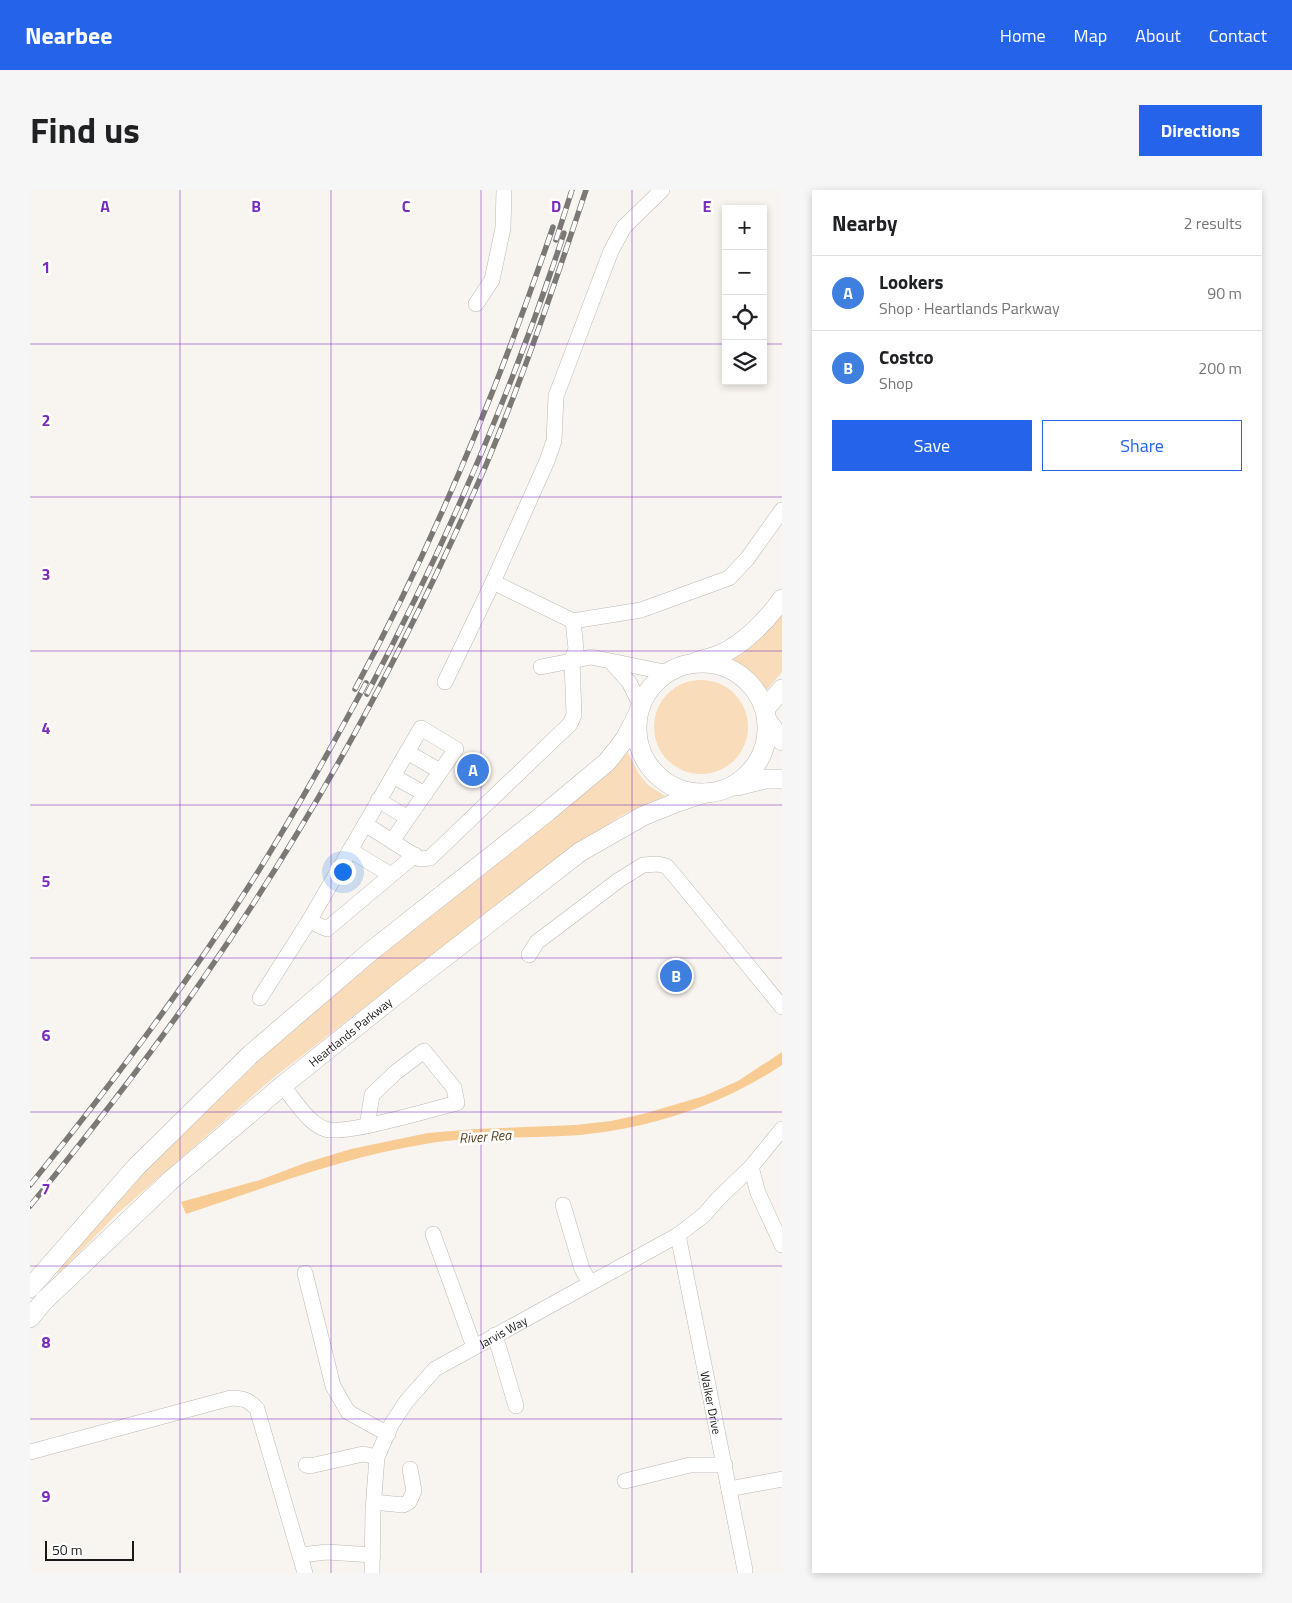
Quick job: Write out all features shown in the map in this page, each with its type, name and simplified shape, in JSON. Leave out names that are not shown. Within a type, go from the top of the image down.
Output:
[{"type":"main road","points":[[30,1288],[136,1167],[251,1054],[370,952],[608,762],[625,739],[650,689],[664,675],[676,669],[722,654],[749,636],[782,598]]},
{"type":"main road","points":[[676,669],[706,663],[726,668],[745,680],[782,741]]},
{"type":"main road","points":[[725,789],[748,774],[760,756],[766,737],[766,714],[782,689]]},
{"type":"main road","points":[[640,710],[637,734],[642,753],[652,770],[673,786],[690,792],[705,793],[765,779],[782,779]]},
{"type":"main road","name":"Heartlands Parkway","points":[[30,1318],[44,1301],[170,1181],[282,1086],[401,991],[580,852],[643,816],[705,793]]},
{"type":"street","points":[[476,304],[492,280],[503,228],[504,190]]},
{"type":"street","points":[[445,682],[493,582],[547,460],[554,441],[556,396],[611,251],[624,227],[662,190]]},
{"type":"street","points":[[493,582],[573,622],[640,610],[729,578],[747,559],[782,510]]},
{"type":"street","points":[[365,824],[420,859],[430,858],[570,724],[574,715],[572,660],[576,649],[573,622]]},
{"type":"street","points":[[541,667],[591,658],[676,669]]},
{"type":"street","points":[[611,662],[629,682],[640,710]]},
{"type":"street","points":[[260,998],[309,920],[421,728],[456,749],[392,841]]},
{"type":"street","points":[[407,752],[440,771]]},
{"type":"street","points":[[393,776],[425,794]]},
{"type":"street","points":[[378,800],[408,818]]},
{"type":"street","points":[[350,850],[391,876]]},
{"type":"street","points":[[309,920],[327,930],[415,855]]},
{"type":"street","points":[[529,955],[537,942],[619,880],[643,865],[658,864],[666,866],[675,876],[782,1007]]},
{"type":"street","points":[[282,1086],[310,1119],[326,1130],[351,1130],[457,1103],[454,1088],[424,1051],[396,1072],[372,1095],[366,1126]]},
{"type":"street","name":"Jarvis Way","points":[[372,1573],[377,1456],[406,1402],[436,1369],[678,1235],[704,1215],[751,1167],[782,1129]]},
{"type":"street","points":[[751,1167],[758,1192],[782,1245]]},
{"type":"street","points":[[563,1206],[582,1269],[590,1283]]},
{"type":"street","points":[[434,1234],[474,1347]]},
{"type":"street","name":"Walker Drive","points":[[678,1235],[745,1570]]},
{"type":"street","points":[[305,1273],[333,1386],[348,1412],[388,1434]]},
{"type":"street","points":[[495,1335],[516,1406]]},
{"type":"street","points":[[30,1452],[231,1398],[241,1398],[250,1402],[257,1409],[305,1573]]},
{"type":"street","points":[[306,1465],[310,1466],[363,1454],[377,1456]]},
{"type":"street","points":[[625,1481],[690,1465],[725,1465]]},
{"type":"street","points":[[374,1502],[403,1505],[410,1502],[414,1490],[410,1468]]},
{"type":"street","points":[[730,1489],[782,1479]]},
{"type":"street","points":[[300,1554],[327,1552],[373,1555]]},
{"type":"shaded area","points":[[782,609],[782,672],[764,693],[750,674],[733,659]]},
{"type":"shaded area","points":[[701,680],[719,683],[734,694],[745,709],[748,727],[745,745],[734,760],[719,771],[701,774],[683,771],[668,760],[657,745],[654,727],[657,709],[668,694],[683,683]]},
{"type":"shaded area","points":[[627,751],[639,774],[648,785],[665,796],[622,815],[554,861],[273,1078],[117,1214],[59,1273],[56,1272],[135,1180],[257,1056]]},
{"type":"water","name":"River Rea","points":[[782,1052],[782,1065],[735,1092],[686,1112],[634,1127],[580,1135],[464,1139],[425,1144],[334,1165],[186,1214],[181,1202],[260,1180],[305,1163],[351,1149],[428,1133],[576,1125],[611,1121],[643,1114],[704,1096],[738,1081]]},
{"type":"railway","points":[[556,240],[572,190]]},
{"type":"railway","points":[[30,1206],[121,1091],[207,973],[286,851],[359,726],[425,597],[486,465],[526,363],[586,190]]},
{"type":"railway","points":[[355,689],[412,577],[464,462],[511,345],[553,227]]},
{"type":"railway","points":[[367,694],[423,582],[475,468],[522,351],[564,233]]},
{"type":"railway","points":[[30,1185],[144,1039],[224,925],[295,811],[366,683]]},
{"type":"place","name":"Lookers","points":[[473,770]]},
{"type":"place","name":"Costco","points":[[676,976]]}]
